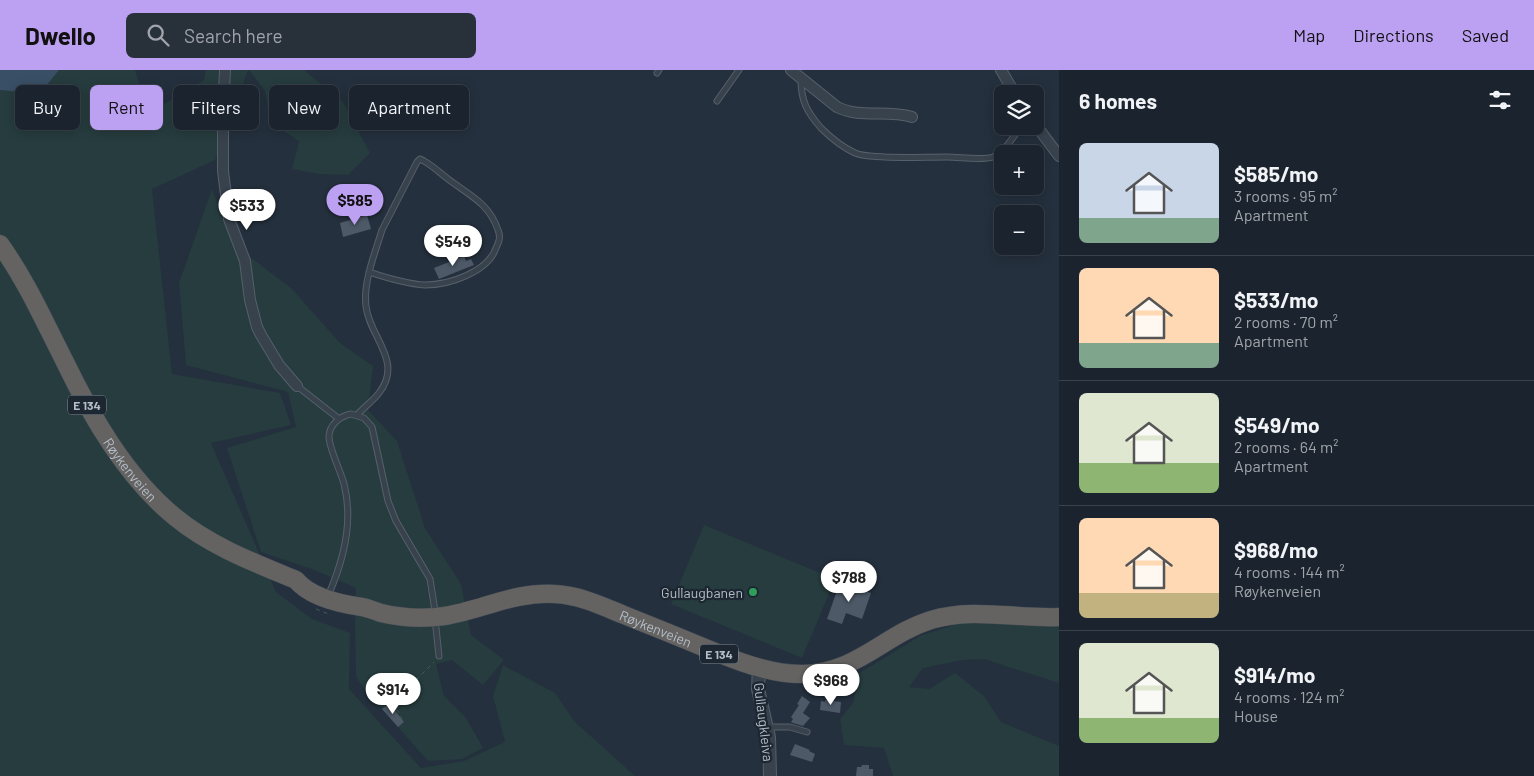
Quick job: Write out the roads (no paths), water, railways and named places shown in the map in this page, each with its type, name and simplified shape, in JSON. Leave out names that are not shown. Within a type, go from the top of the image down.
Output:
[{"type":"highway","name":"Røykenveien","points":[[0,244],[27,285],[85,402],[124,461],[147,491],[176,518],[198,534],[240,556],[296,580],[302,580],[330,601],[397,616],[428,618],[454,614],[524,595],[539,593],[563,595],[590,602],[724,656],[779,672],[803,674],[831,670],[861,658],[911,628],[928,621],[952,615],[980,614],[1059,617]]},
{"type":"street","points":[[225,70],[223,171],[229,219],[245,261],[250,300],[257,327],[273,357],[297,386]]},
{"type":"street","points":[[791,70],[843,110],[862,113],[896,113],[912,117]]},
{"type":"street","points":[[1001,70],[1010,85]]},
{"type":"street","points":[[1043,135],[1059,156]]},
{"type":"street","name":"Gullaugkleiva","points":[[759,667],[758,689],[767,728],[770,776]]},
{"type":"lane","points":[[717,101],[739,70]]},
{"type":"lane","points":[[801,78],[801,94],[808,111],[814,119],[841,145],[863,156],[986,159],[1005,148],[1014,135]]},
{"type":"lane","points":[[357,415],[380,392],[388,374],[386,357],[366,308],[369,272],[384,224],[417,162],[420,159],[429,164],[478,200],[484,206],[499,231],[499,241],[495,252],[486,264],[468,275],[451,281],[437,284],[415,284],[369,272]]},
{"type":"lane","points":[[297,386],[338,418]]},
{"type":"lane","points":[[330,601],[347,531],[346,495],[329,437],[338,418],[351,414],[357,415],[367,422],[374,433],[388,501],[396,521],[430,579],[435,611]]},
{"type":"lane","points":[[436,628],[440,656]]},
{"type":"lane","points":[[767,728],[790,727],[807,732]]},
{"type":"water","points":[[0,70],[59,70],[47,85],[15,85],[15,92],[0,90]]},
{"type":"place","name":"Gullaugbanen","points":[[753,592]]}]
